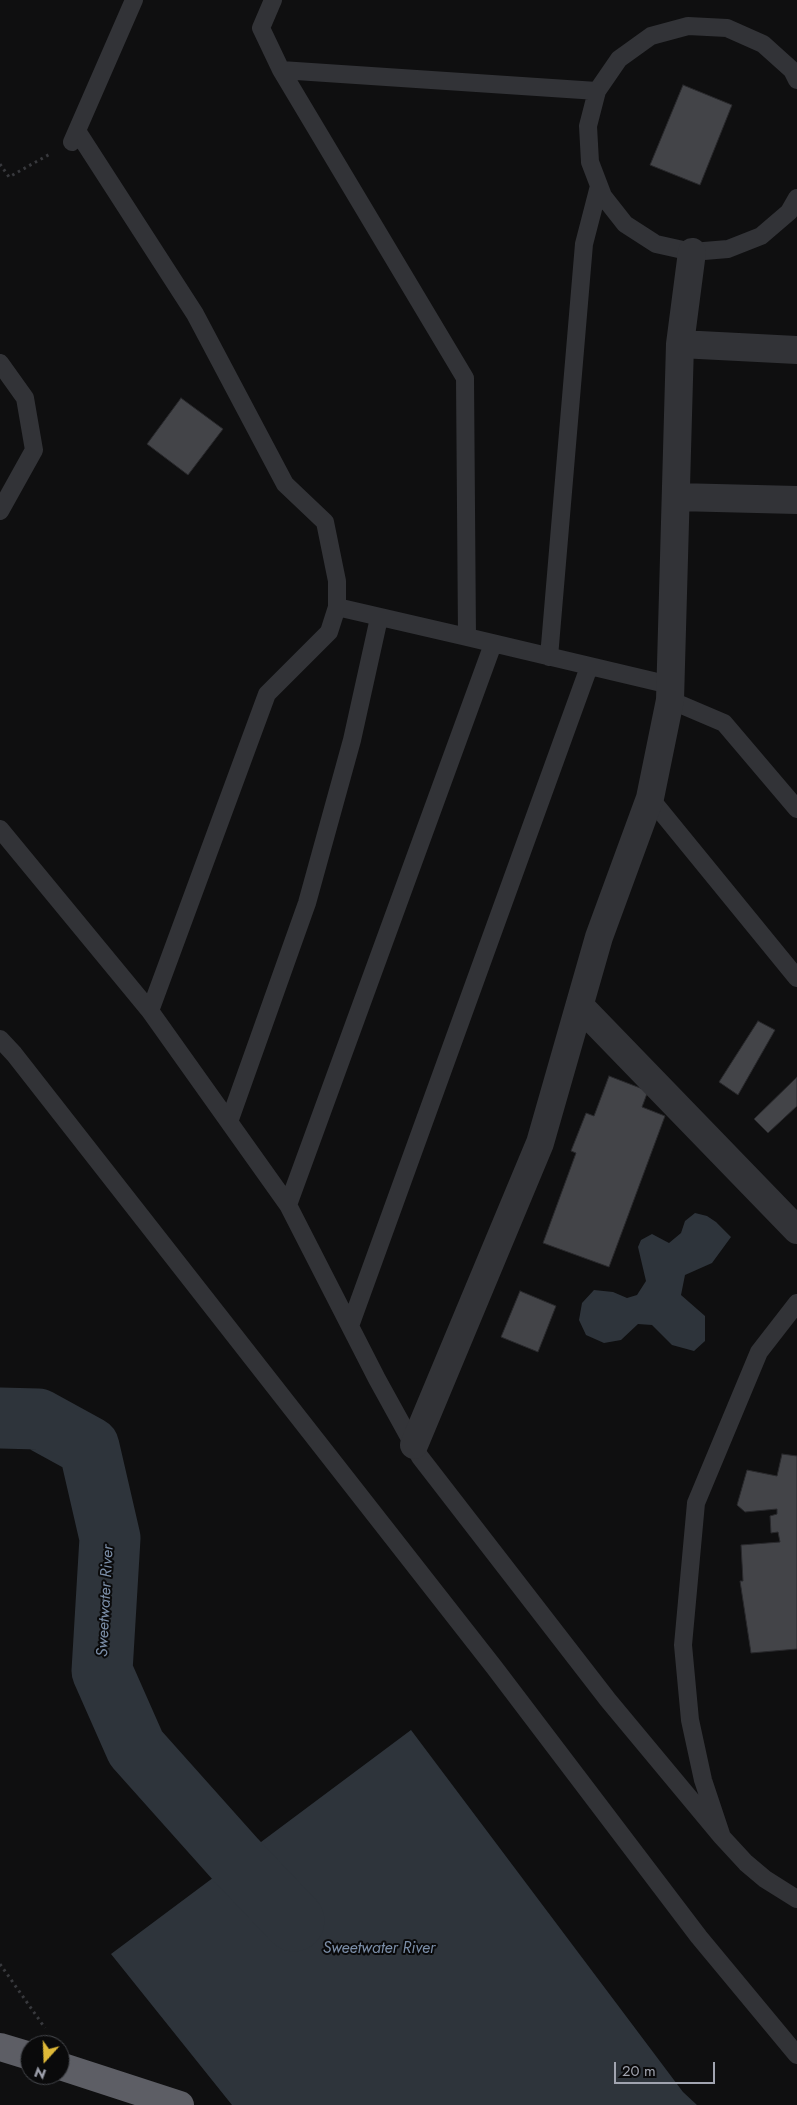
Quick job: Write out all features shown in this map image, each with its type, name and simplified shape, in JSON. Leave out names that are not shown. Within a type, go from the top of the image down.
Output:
[{"type":"highway","points":[[0,2046],[20,2053]]},
{"type":"highway","points":[[70,2069],[180,2105]]},
{"type":"street","points":[[414,1445],[540,1143],[599,937],[650,798],[670,692],[680,344],[692,252]]},
{"type":"street","points":[[680,344],[797,350]]},
{"type":"street","points":[[676,498],[797,500]]},
{"type":"street","points":[[580,1006],[797,1230]]},
{"type":"lane","points":[[134,0],[74,137],[196,314],[285,484],[325,522],[337,582],[337,607],[329,632],[267,694],[150,1012]]},
{"type":"lane","points":[[273,0],[261,28],[281,70],[465,378],[467,637]]},
{"type":"lane","points":[[797,80],[792,70],[763,44],[728,28],[688,26],[651,36],[620,59],[597,91],[588,126],[590,162],[603,196],[625,224],[656,244],[692,252],[728,249],[761,236],[789,212],[797,198]]},
{"type":"lane","points":[[281,70],[597,91]]},
{"type":"lane","points":[[549,657],[584,244],[598,186]]},
{"type":"lane","points":[[0,363],[25,398],[34,450],[0,511]]},
{"type":"lane","points":[[337,607],[589,667],[670,692],[724,723],[797,809]]},
{"type":"lane","points":[[229,1122],[307,903],[352,740],[379,618]]},
{"type":"lane","points":[[288,1205],[493,644]]},
{"type":"lane","points":[[350,1326],[589,667]]},
{"type":"lane","points":[[650,798],[797,978]]},
{"type":"lane","points":[[0,829],[150,1012],[288,1205],[350,1326],[426,1465],[608,1700],[722,1837],[746,1863],[766,1879],[797,1899]]},
{"type":"lane","points":[[0,1039],[14,1054],[488,1660],[699,1937],[797,2055]]},
{"type":"lane","points":[[722,1837],[703,1780],[690,1720],[683,1645],[696,1503],[759,1352],[797,1303]]},
{"type":"path","points":[[0,164],[9,177],[74,137]]},
{"type":"path","points":[[0,1964],[48,2031]]},
{"type":"water","points":[[695,1213],[707,1216],[716,1222],[731,1237],[712,1263],[685,1275],[681,1295],[705,1316],[705,1341],[694,1351],[672,1345],[652,1325],[638,1324],[621,1340],[604,1343],[586,1335],[579,1320],[582,1303],[594,1290],[613,1292],[627,1298],[637,1295],[646,1281],[638,1247],[641,1240],[652,1234],[669,1243],[681,1233],[685,1221]]},
{"type":"water","name":"Sweetwater River","points":[[411,1730],[683,2092],[697,2105],[232,2105],[111,1954]]},
{"type":"building","points":[[683,85],[732,105],[700,185],[650,165]]},
{"type":"building","points":[[181,398],[223,429],[188,475],[147,444]]},
{"type":"building","points":[[758,1021],[775,1030],[738,1095],[719,1082]]},
{"type":"building","points":[[609,1076],[648,1091],[642,1107],[665,1116],[609,1267],[543,1243],[576,1153],[571,1151],[586,1113],[594,1116]]},
{"type":"building","points":[[797,1077],[797,1106],[768,1133],[754,1119]]},
{"type":"building","points":[[520,1291],[556,1306],[538,1352],[501,1337]]},
{"type":"building","points":[[782,1454],[797,1456],[797,1649],[751,1653],[740,1581],[743,1581],[741,1545],[780,1542],[778,1532],[771,1533],[770,1516],[777,1514],[777,1509],[745,1512],[737,1505],[747,1470],[777,1476]]},
{"type":"waterway","name":"Sweetwater River","points":[[0,1418],[38,1419],[89,1447],[110,1538],[102,1671],[136,1748],[236,1860],[294,1921]]}]
